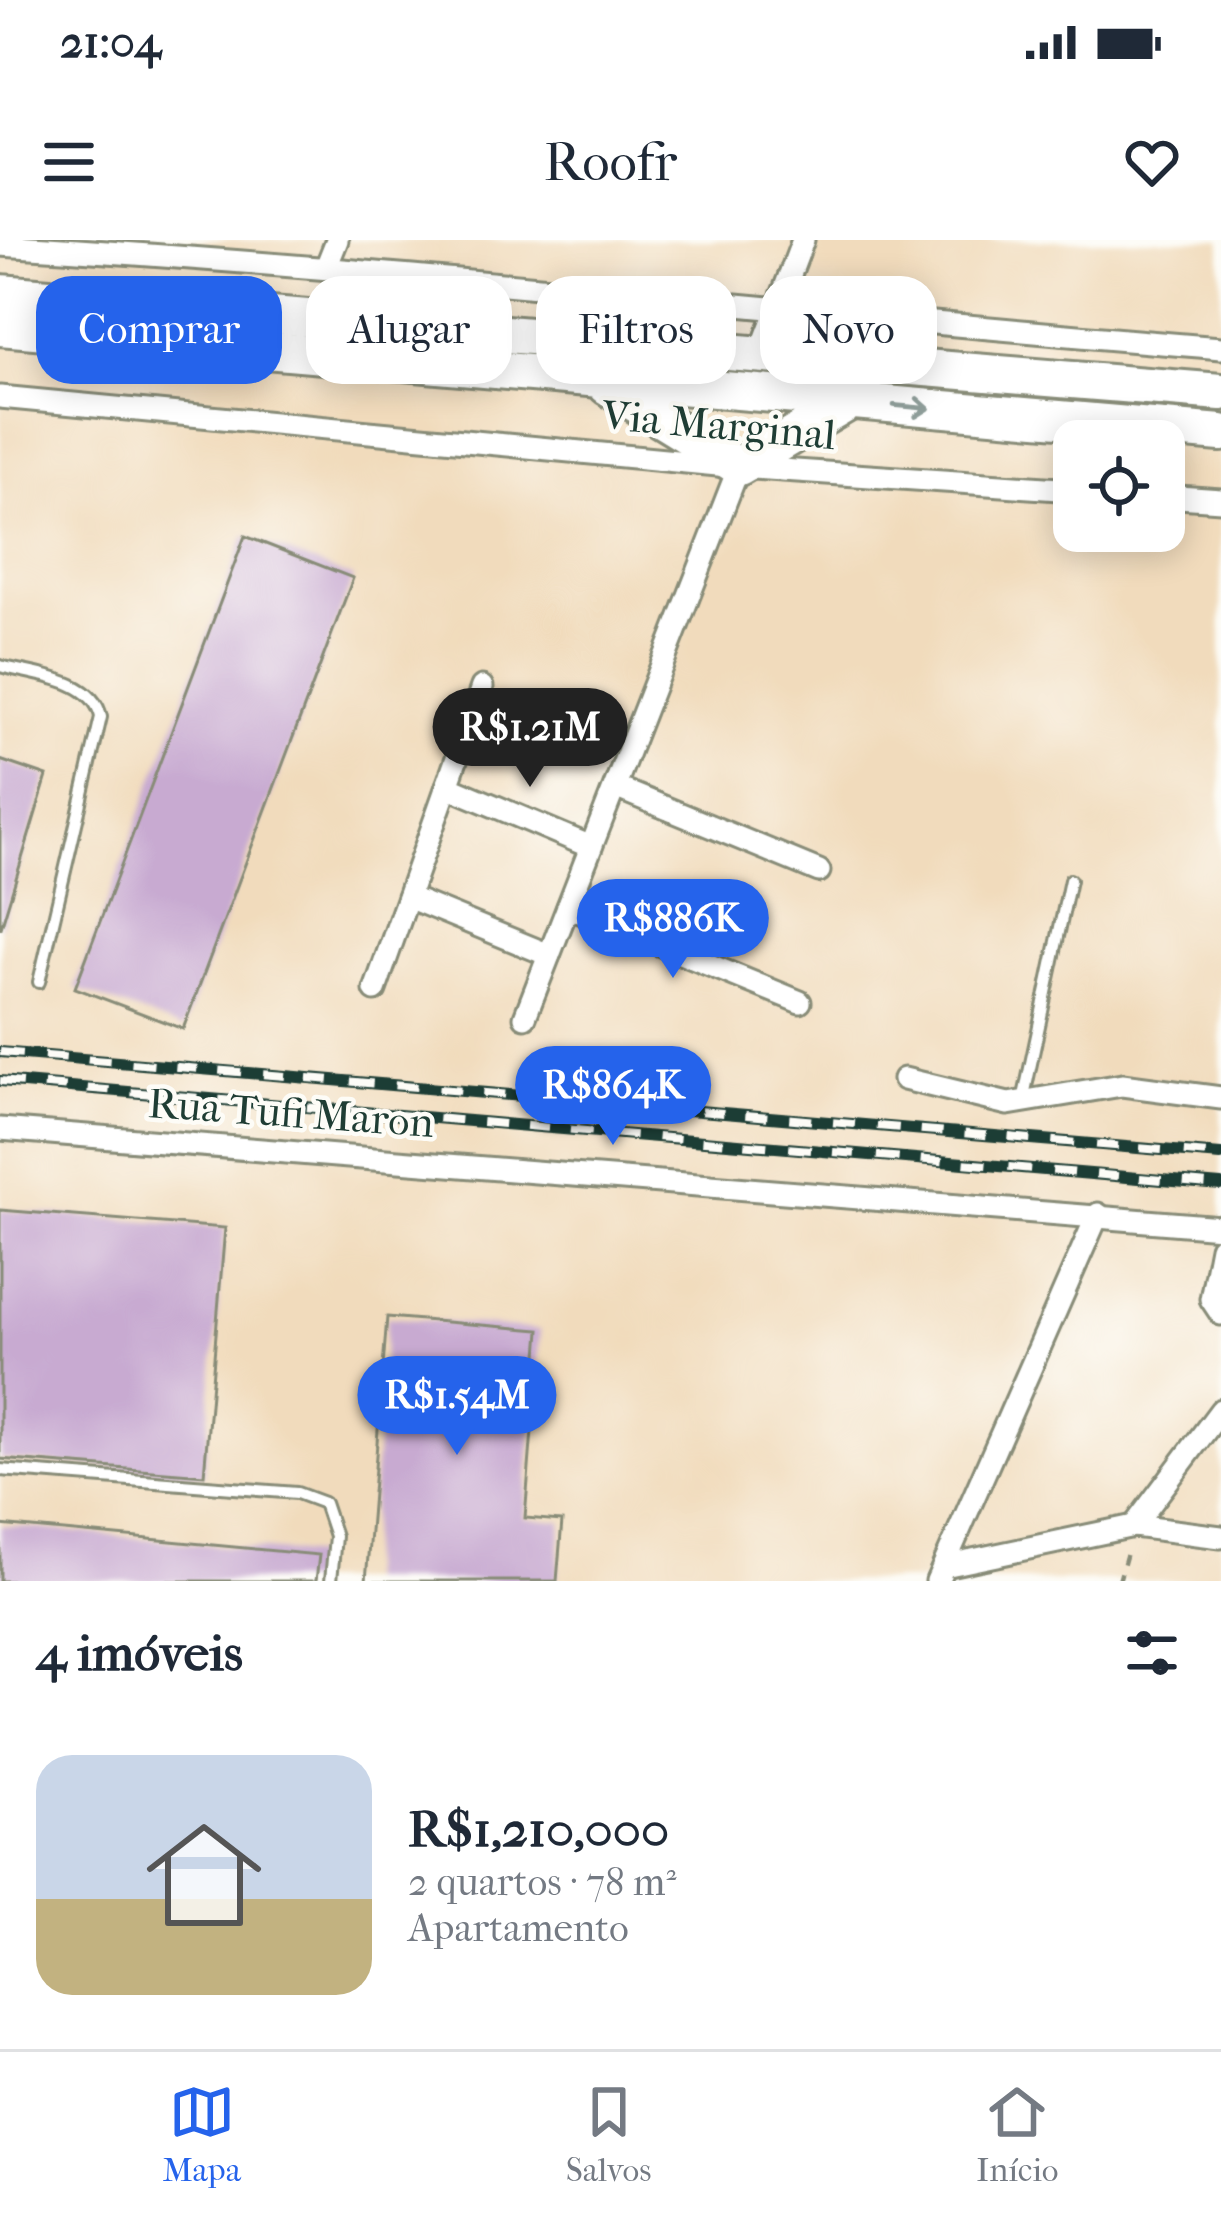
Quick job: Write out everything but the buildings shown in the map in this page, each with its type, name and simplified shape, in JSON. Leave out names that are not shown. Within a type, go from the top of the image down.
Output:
[{"type":"highway","points":[[0,293],[760,354]]},
{"type":"highway","points":[[0,327],[536,375]]},
{"type":"highway","points":[[937,369],[1221,392]]},
{"type":"highway","points":[[603,384],[739,467],[851,401]]},
{"type":"highway","points":[[636,384],[1221,433]]},
{"type":"street","points":[[327,266],[337,240]]},
{"type":"street","points":[[788,276],[803,240]]},
{"type":"street","points":[[0,245],[327,266],[760,310]]},
{"type":"street","points":[[937,325],[1221,348]]},
{"type":"street","points":[[1077,380],[1080,337]]},
{"type":"street","name":"Via Marginal","points":[[0,397],[739,467],[1053,489]]},
{"type":"street","points":[[525,1017],[739,467]]},
{"type":"street","points":[[1185,497],[1221,500]]},
{"type":"street","points":[[375,990],[482,687]]},
{"type":"street","points":[[447,786],[591,847]]},
{"type":"street","points":[[615,787],[819,872]]},
{"type":"street","points":[[408,897],[549,955]]},
{"type":"street","points":[[568,907],[800,1002]]},
{"type":"street","points":[[904,1079],[1008,1103],[1122,1085],[1221,1098]]},
{"type":"street","name":"Rua Tufi Maron","points":[[0,1129],[1221,1227]]},
{"type":"street","points":[[941,1574],[1098,1214]]},
{"type":"street","points":[[1221,1247],[1211,1299],[1221,1314]]},
{"type":"street","points":[[1134,1526],[1221,1410]]},
{"type":"street","points":[[941,1574],[1134,1526],[1221,1538]]},
{"type":"lane","points":[[0,666],[85,690],[98,700],[101,717],[39,982]]},
{"type":"lane","points":[[1023,1101],[1070,880]]},
{"type":"lane","points":[[0,1470],[297,1493],[324,1503],[335,1536],[331,1581]]},
{"type":"path","points":[[1119,1581],[1134,1526]]},
{"type":"railway","points":[[0,1052],[1221,1155]]},
{"type":"railway","points":[[0,1081],[1221,1185]]}]
